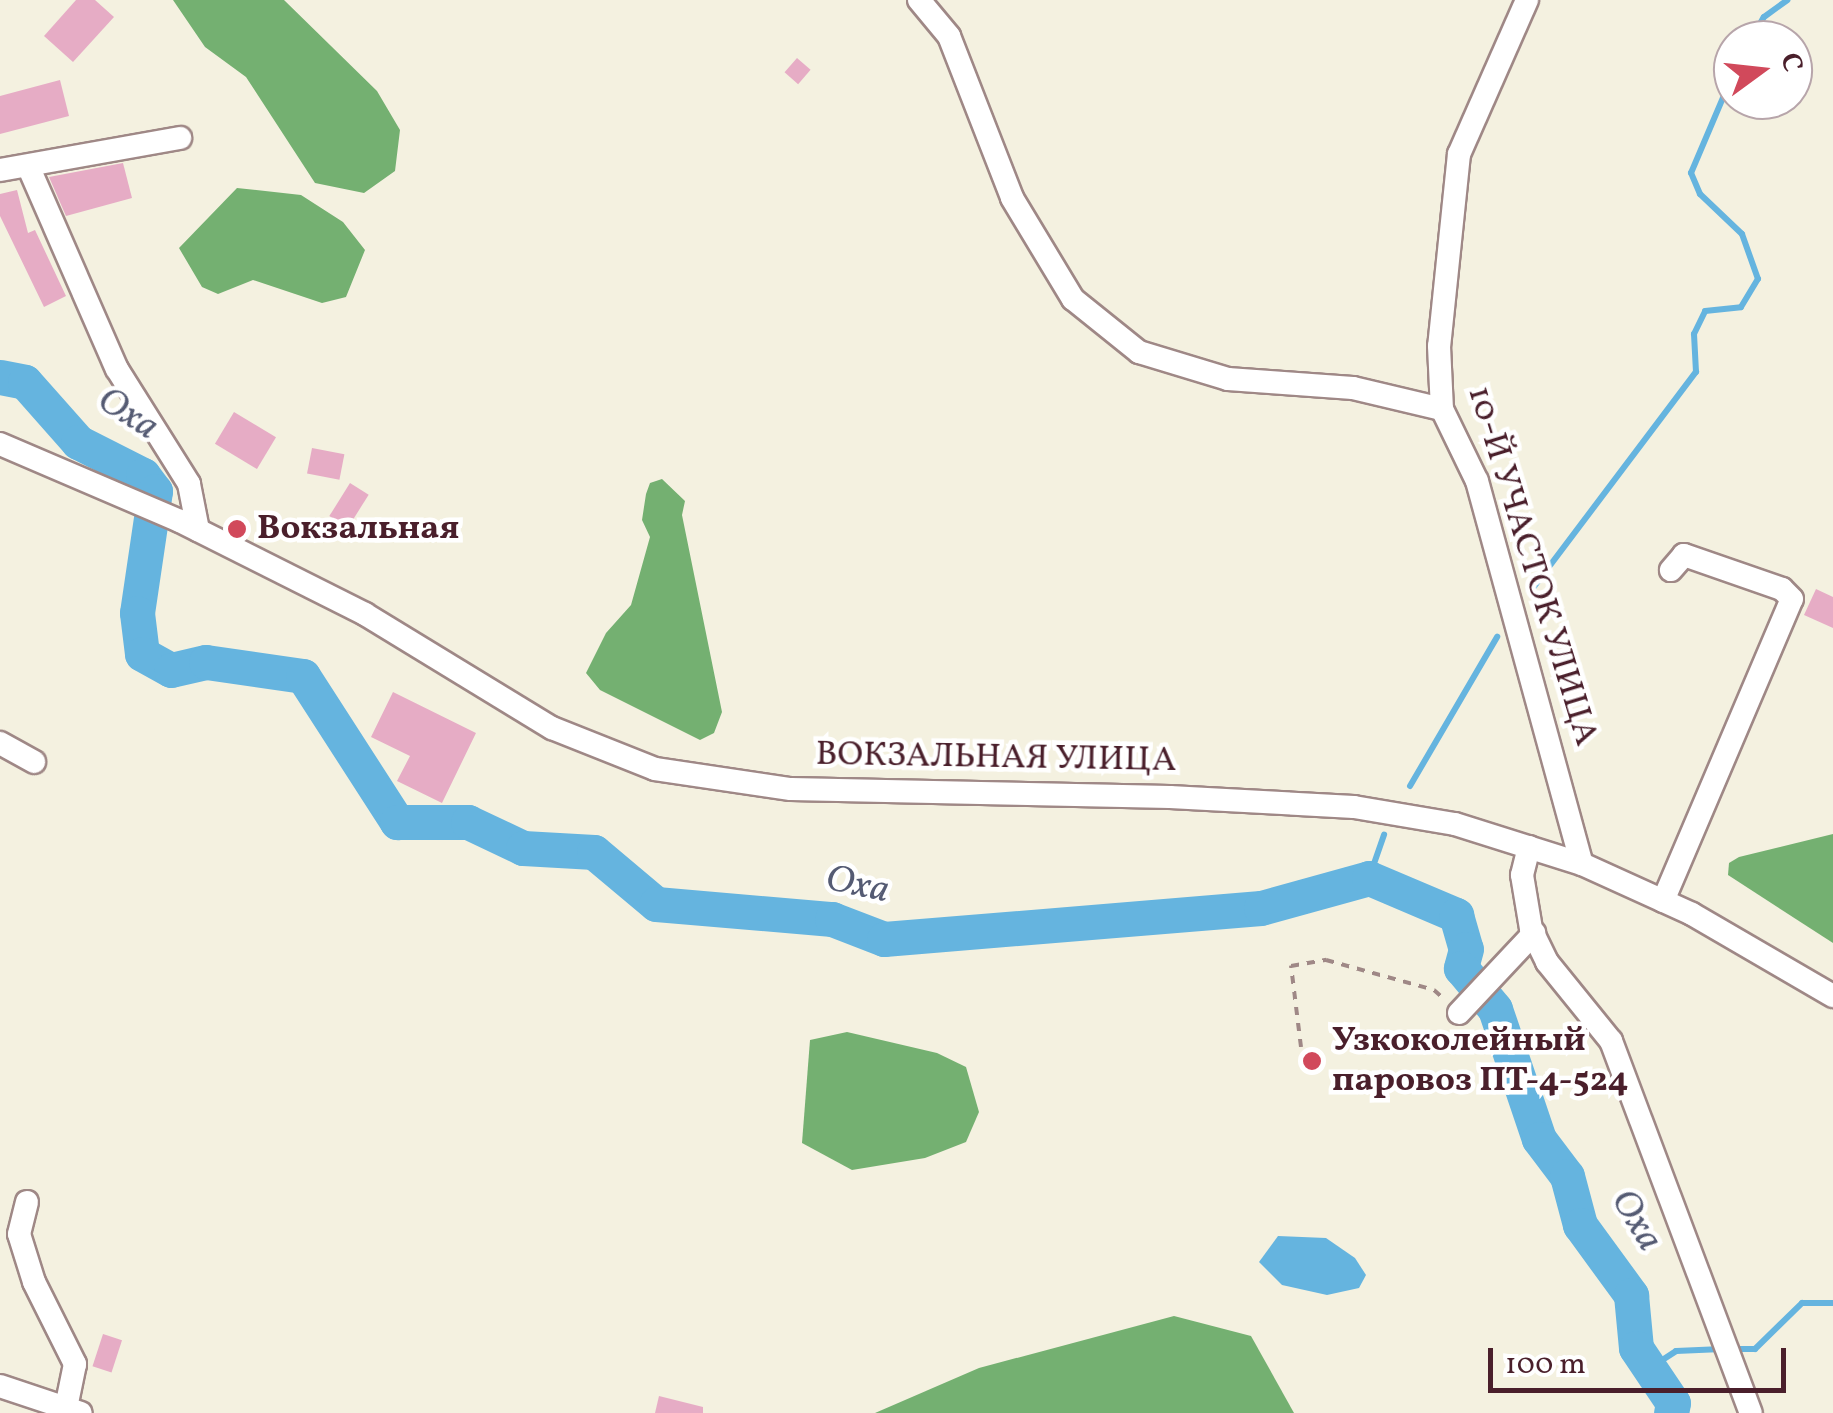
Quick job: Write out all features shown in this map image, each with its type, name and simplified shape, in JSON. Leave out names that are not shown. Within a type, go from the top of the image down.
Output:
[{"type":"street","points":[[919,0],[948,36],[1012,198],[1073,299],[1139,352],[1228,379],[1353,388],[1442,409]]},
{"type":"street","name":"10-Й УЧАСТОК УЛИЦА","points":[[1528,0],[1459,154],[1439,346],[1442,409],[1476,480],[1582,864]]},
{"type":"street","points":[[0,170],[29,168],[180,138]]},
{"type":"street","points":[[29,168],[117,370],[189,484],[189,525]]},
{"type":"street","name":"ВОКЗАЛЬНАЯ УЛИЦА","points":[[0,444],[189,525],[365,614],[552,728],[655,769],[791,788],[1354,807],[1455,824],[1582,864],[1662,901],[1833,996]]},
{"type":"street","points":[[1662,901],[1792,599],[1782,588],[1684,556],[1671,570]]},
{"type":"street","points":[[0,742],[34,762]]},
{"type":"street","points":[[1529,848],[1522,874],[1534,933],[1547,962],[1610,1041],[1751,1413]]},
{"type":"street","points":[[1463,1009],[1534,933]]},
{"type":"street","points":[[0,1386],[73,1410],[75,1364],[19,1234],[28,1202]]},
{"type":"path","points":[[1301,1047],[1291,966],[1326,960],[1384,974],[1434,990],[1463,1009]]},
{"type":"green space","points":[[173,0],[284,0],[377,91],[400,130],[395,171],[364,193],[315,183],[246,77],[205,47]]},
{"type":"green space","points":[[237,188],[301,195],[343,222],[365,250],[346,297],[322,303],[253,280],[218,294],[202,287],[179,248]]},
{"type":"green space","points":[[662,479],[685,501],[682,515],[722,712],[714,733],[700,740],[600,690],[586,673],[606,633],[631,605],[650,537],[642,520],[646,494],[650,483]]},
{"type":"green space","points":[[1833,834],[1833,943],[1728,875],[1729,863],[1739,857]]},
{"type":"green space","points":[[847,1032],[937,1053],[966,1067],[979,1112],[966,1142],[925,1158],[852,1170],[802,1143],[810,1040]]},
{"type":"green space","points":[[1174,1316],[1251,1336],[1294,1413],[875,1413],[979,1368]]},
{"type":"water","points":[[1278,1236],[1326,1238],[1355,1258],[1366,1275],[1359,1288],[1327,1295],[1282,1285],[1259,1262]]},
{"type":"building","points":[[76,0],[95,0],[114,17],[73,62],[44,36]]},
{"type":"building","points":[[797,58],[811,70],[798,84],[785,72]]},
{"type":"building","points":[[60,80],[69,116],[0,134],[0,96]]},
{"type":"building","points":[[123,163],[132,198],[66,216],[49,177]]},
{"type":"building","points":[[17,190],[28,233],[35,230],[66,296],[44,307],[0,216],[0,194]]},
{"type":"building","points":[[234,412],[276,437],[257,469],[215,444]]},
{"type":"building","points":[[312,448],[344,454],[339,480],[307,474]]},
{"type":"building","points":[[350,483],[369,495],[348,528],[329,516]]},
{"type":"building","points":[[1816,589],[1833,597],[1833,628],[1804,615]]},
{"type":"building","points":[[393,692],[476,733],[442,803],[397,781],[410,756],[371,737]]},
{"type":"building","points":[[103,1334],[122,1340],[112,1373],[92,1366]]},
{"type":"building","points":[[659,1396],[703,1407],[703,1413],[655,1413]]},
{"type":"waterway","points":[[1762,20],[1787,0]]},
{"type":"waterway","points":[[1533,588],[1696,372],[1694,334],[1705,311],[1741,307],[1758,279],[1742,234],[1700,194],[1691,173],[1713,120]]},
{"type":"waterway","name":"Оха","points":[[0,377],[25,382],[78,442],[143,475],[155,491],[137,613],[142,654],[171,670],[206,662],[303,676],[397,822],[468,822],[523,848],[594,852],[656,904],[832,919],[884,939],[1261,908],[1369,878],[1456,915],[1466,949],[1461,968],[1495,1009],[1539,1139],[1567,1176],[1580,1225],[1631,1295],[1636,1348],[1673,1403],[1671,1413]]},
{"type":"waterway","points":[[1410,786],[1497,637]]},
{"type":"waterway","points":[[1369,878],[1384,835]]},
{"type":"waterway","points":[[1735,1349],[1755,1349],[1802,1303],[1833,1303]]},
{"type":"waterway","points":[[1650,1368],[1676,1351],[1722,1349]]},
{"type":"place","name":"Вокзальная","points":[[237,529]]},
{"type":"place","name":"Узкоколейный паровоз ПТ-4-524","points":[[1312,1061]]}]
